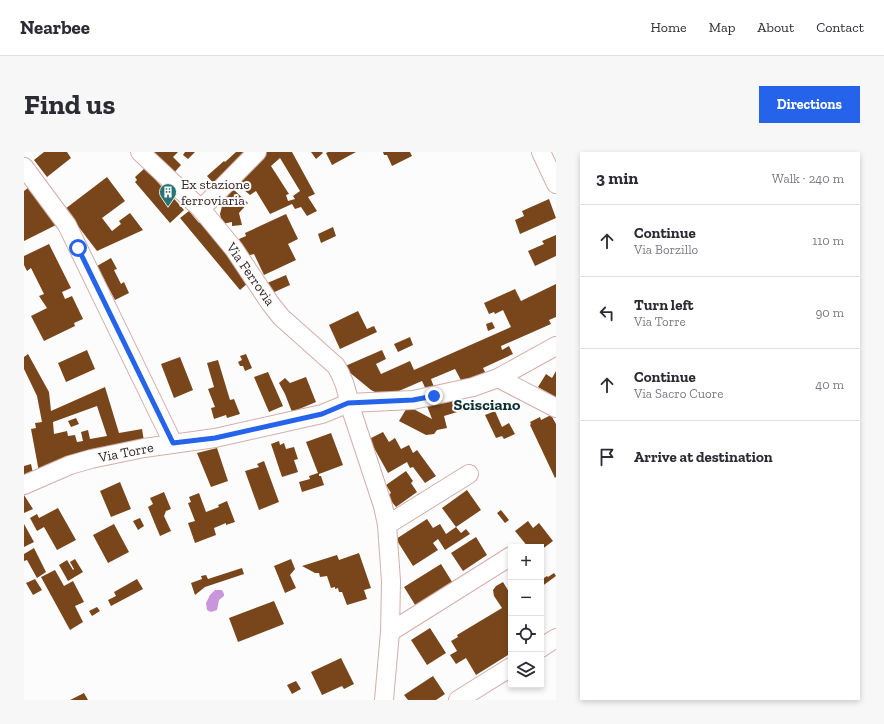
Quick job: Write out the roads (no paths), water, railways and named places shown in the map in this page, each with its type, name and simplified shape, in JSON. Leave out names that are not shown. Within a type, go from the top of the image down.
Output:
[{"type":"street","name":"Via Ferrovia","points":[[140,152],[201,209],[234,249],[270,303],[282,317],[336,366],[342,376],[347,389],[348,403],[383,506],[387,525],[391,581],[390,632],[384,700]]},
{"type":"street","points":[[201,209],[257,152]]},
{"type":"street","points":[[541,152],[556,184]]},
{"type":"street","points":[[24,167],[67,225],[173,443]]},
{"type":"street","points":[[348,403],[413,400],[466,388],[498,378],[556,346]]},
{"type":"street","points":[[498,378],[556,408]]},
{"type":"street","name":"Via Torre","points":[[24,485],[91,459],[173,443],[215,438],[322,414],[348,403]]},
{"type":"street","points":[[387,525],[469,474]]},
{"type":"street","points":[[390,632],[508,558]]},
{"type":"street","points":[[544,646],[556,638]]},
{"type":"street","points":[[458,700],[508,669]]},
{"type":"place","name":"Ex stazione ferroviaria","points":[[168,207]]},
{"type":"district","name":"Scisciano","points":[[487,404]]}]
